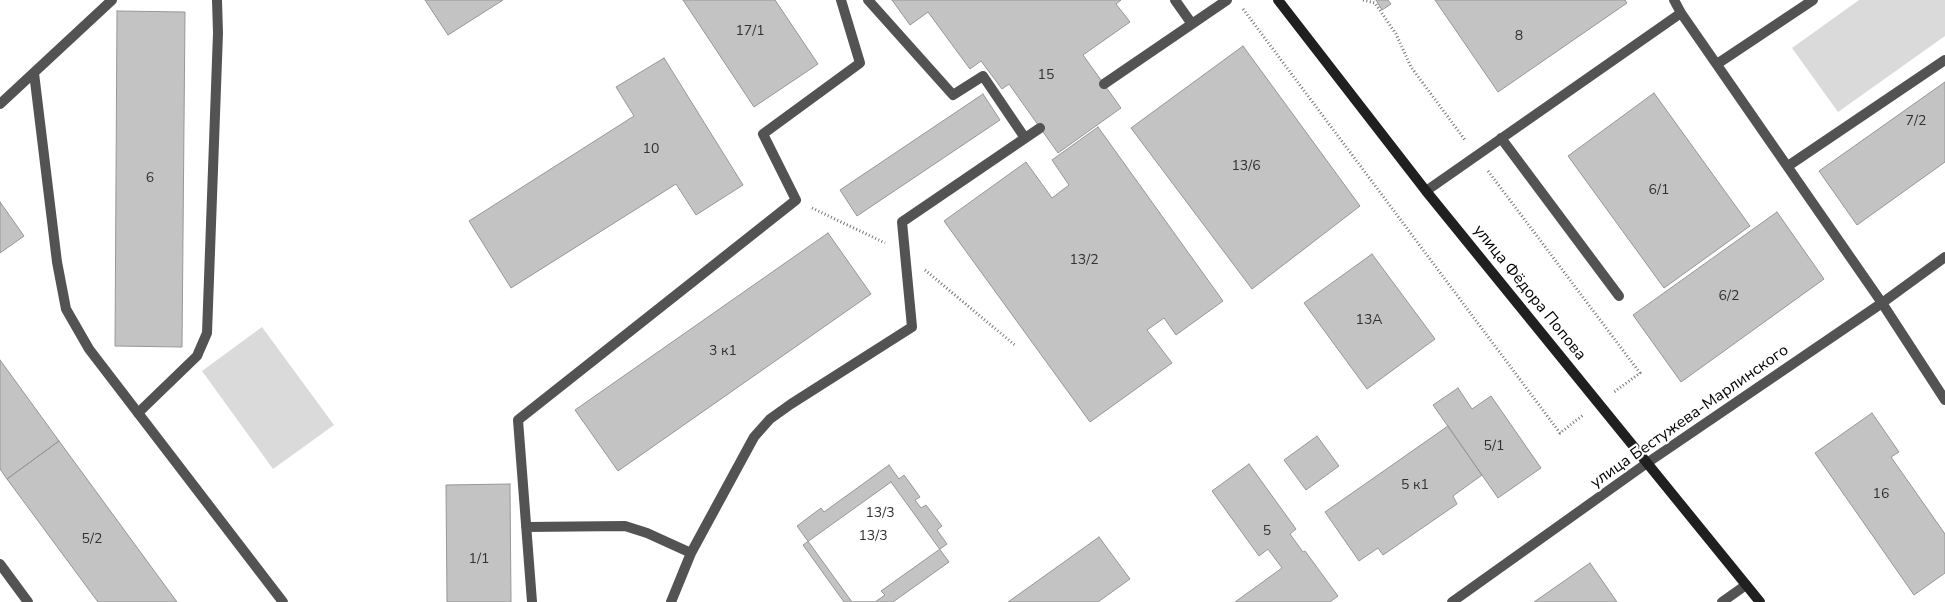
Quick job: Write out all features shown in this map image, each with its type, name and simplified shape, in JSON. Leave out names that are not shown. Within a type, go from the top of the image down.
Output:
[{"type":"street","points":[[0,104],[112,0]]},
{"type":"street","points":[[138,413],[197,356],[207,333],[218,33],[217,0]]},
{"type":"street","points":[[532,602],[518,420],[796,200],[763,134],[860,63],[841,0]]},
{"type":"street","points":[[868,0],[953,95],[983,76],[1025,138]]},
{"type":"street","points":[[1175,0],[1192,24]]},
{"type":"street","points":[[1104,84],[1227,0]]},
{"type":"street","name":"улица Фёдора Попова","points":[[1278,0],[1426,190],[1760,602]]},
{"type":"street","points":[[1674,0],[1681,13],[1882,303],[1945,400]]},
{"type":"street","points":[[1717,64],[1813,0]]},
{"type":"street","points":[[1426,190],[1681,13]]},
{"type":"street","points":[[1788,166],[1945,60]]},
{"type":"street","points":[[34,73],[57,262],[66,309],[89,349],[283,602]]},
{"type":"street","points":[[671,602],[691,553],[754,437],[770,419],[912,326],[902,222],[1040,128]]},
{"type":"street","points":[[1501,138],[1619,296]]},
{"type":"street","name":"улица Бестужева-Марлинского","points":[[1452,602],[1647,463],[1882,303],[1945,257]]},
{"type":"street","points":[[526,527],[625,526],[647,533],[691,553]]},
{"type":"street","points":[[0,564],[28,602]]},
{"type":"street","points":[[1722,602],[1746,585]]},
{"type":"path","points":[[796,200],[905,253],[1016,346]]},
{"type":"shaded area","points":[[1859,0],[1945,0],[1945,36],[1838,112],[1792,48]]},
{"type":"shaded area","points":[[262,327],[334,425],[273,469],[202,371]]},
{"type":"building","points":[[425,0],[503,0],[448,35]]},
{"type":"building","points":[[683,0],[775,0],[818,64],[754,107]]},
{"type":"building","points":[[892,0],[1121,0],[1116,4],[1130,22],[1083,55],[1121,108],[1058,153],[1009,84],[1002,89],[981,61],[970,69],[928,12],[910,25]]},
{"type":"building","points":[[1376,0],[1388,0],[1391,4],[1382,10]]},
{"type":"building","points":[[1435,0],[1625,0],[1627,3],[1498,92]]},
{"type":"building","points":[[117,11],[185,12],[182,347],[115,346]]},
{"type":"building","points":[[1243,46],[1360,206],[1252,289],[1131,128]]},
{"type":"building","points":[[664,58],[743,185],[696,215],[676,184],[511,288],[469,221],[634,116],[616,87]]},
{"type":"building","points":[[1945,82],[1945,162],[1857,225],[1819,171]]},
{"type":"building","points":[[1654,93],[1750,226],[1664,288],[1568,156]]},
{"type":"building","points":[[983,94],[1000,120],[857,216],[840,190]]},
{"type":"building","points":[[1098,127],[1223,301],[1176,335],[1164,318],[1147,330],[1172,363],[1090,422],[944,221],[1026,162],[1052,198],[1069,185],[1052,160]]},
{"type":"building","points":[[0,202],[24,236],[0,253]]},
{"type":"building","points":[[1777,212],[1824,279],[1681,382],[1633,315]]},
{"type":"building","points":[[828,233],[871,294],[618,471],[575,410]]},
{"type":"building","points":[[1372,254],[1435,339],[1367,389],[1304,303]]},
{"type":"building","points":[[0,360],[59,441],[7,479],[0,469]]},
{"type":"building","points":[[1458,388],[1472,409],[1491,396],[1541,468],[1498,498],[1433,405]]},
{"type":"building","points":[[1872,413],[1899,452],[1891,457],[1945,534],[1945,573],[1914,595],[1815,453]]},
{"type":"building","points":[[1448,426],[1482,475],[1453,496],[1457,504],[1383,555],[1378,548],[1359,561],[1325,512]]},
{"type":"building","points":[[1317,436],[1339,466],[1306,490],[1284,460]]},
{"type":"building","points":[[59,441],[177,602],[98,602],[7,479]]},
{"type":"building","points":[[1249,464],[1296,529],[1290,534],[1338,596],[1330,602],[1235,602],[1282,568],[1268,549],[1259,556],[1212,491]]},
{"type":"building","points":[[889,465],[899,479],[904,475],[920,497],[915,500],[921,508],[926,505],[942,526],[937,530],[947,544],[881,591],[885,595],[875,602],[852,602],[797,526],[821,508],[824,512]]},
{"type":"building","points":[[891,482],[949,562],[893,602],[844,602],[803,545]]},
{"type":"building","points":[[510,484],[511,602],[447,602],[446,485]]},
{"type":"building","points":[[1099,537],[1130,579],[1098,602],[1008,602]]},
{"type":"building","points":[[1590,563],[1617,602],[1534,602]]}]
